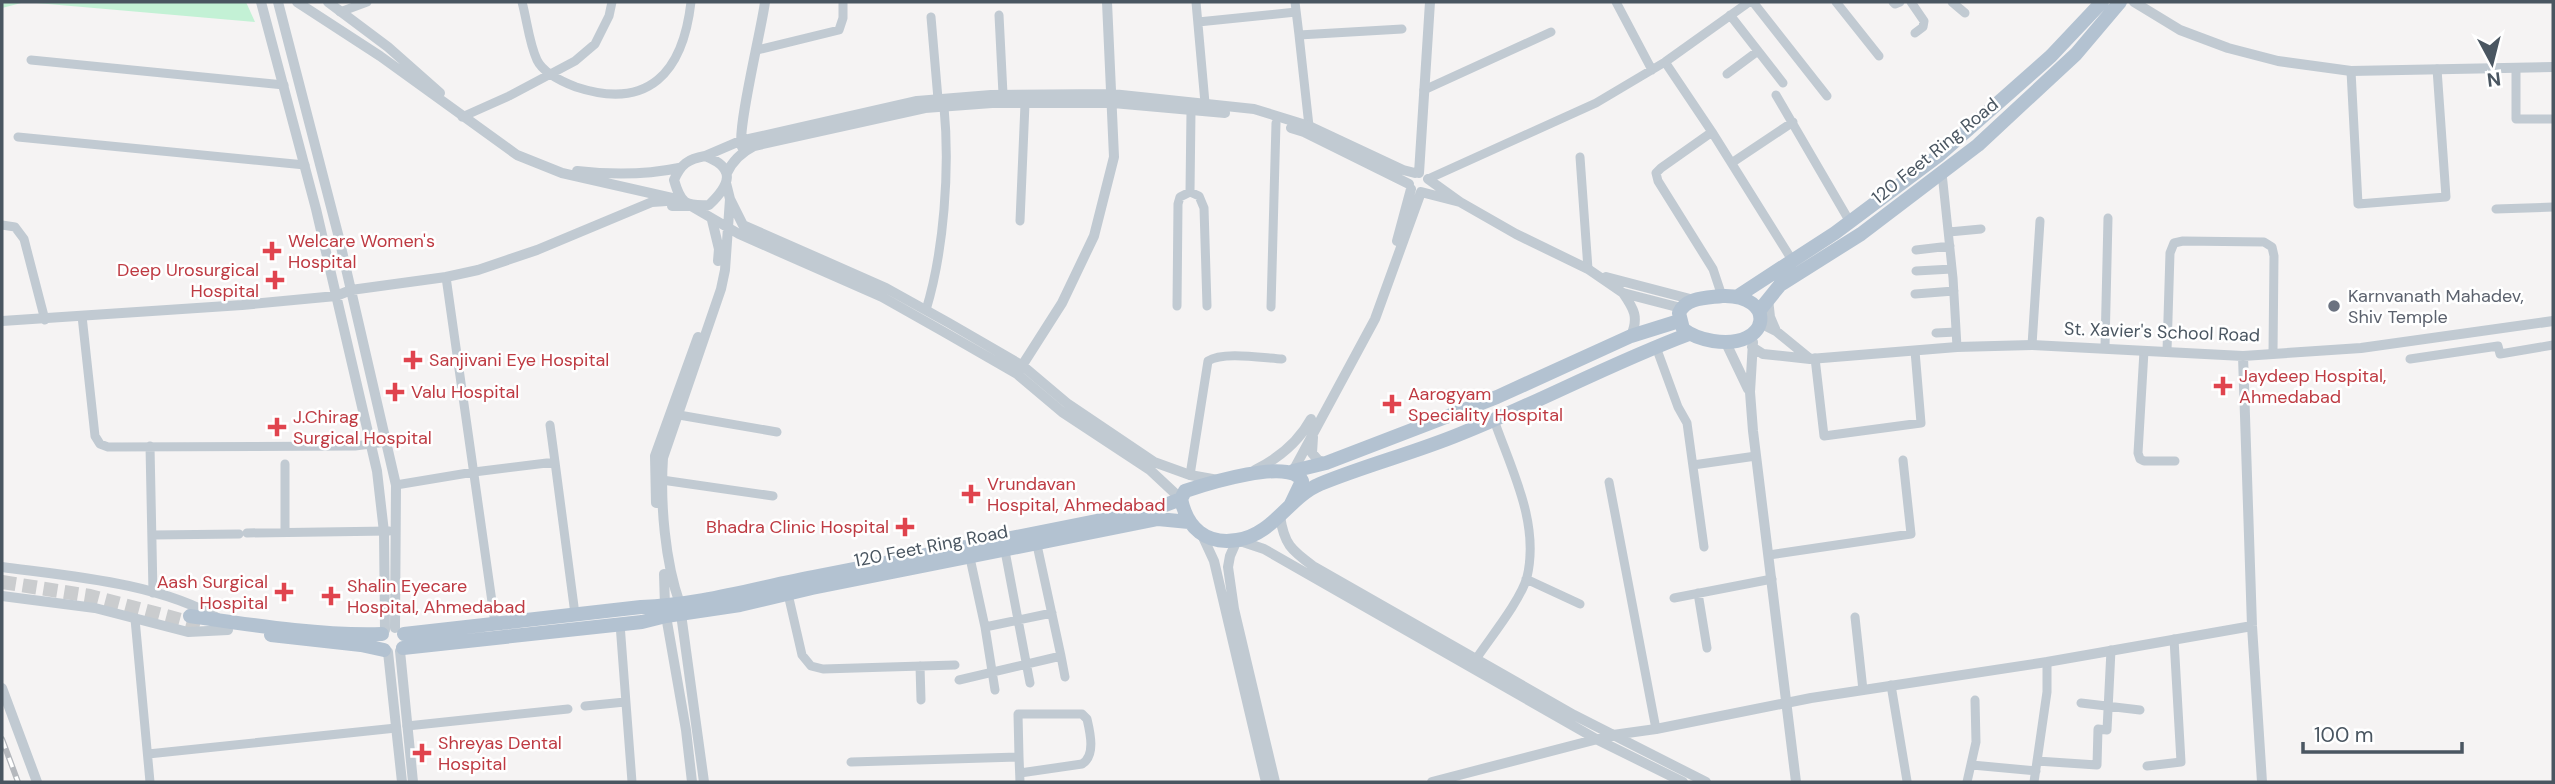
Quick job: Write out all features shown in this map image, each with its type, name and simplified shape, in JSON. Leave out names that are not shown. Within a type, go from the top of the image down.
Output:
[{"type":"main road","name":"120 Feet Ring Road","points":[[1738,296],[1890,194],[1992,111],[2051,56],[2102,2]]},
{"type":"main road","name":"120 Feet Ring Road","points":[[1756,329],[1768,299],[1780,285],[1861,234],[1978,145],[2068,62],[2120,2]]},
{"type":"main road","points":[[1293,471],[1326,463],[1497,397],[1685,310],[1723,296],[1738,296],[1753,303],[1756,329],[1746,340],[1726,343],[1702,339],[1683,329],[1685,310]]},
{"type":"main road","points":[[1291,503],[1317,485],[1494,420],[1689,334]]},
{"type":"main road","name":"120 Feet Ring Road","points":[[195,621],[361,645],[620,624],[808,578],[1152,510],[1181,499],[1185,491],[1221,481],[1264,472],[1293,471]]},
{"type":"main road","points":[[1181,499],[1189,522],[1202,535],[1237,540],[1261,531],[1291,503],[1302,481],[1293,471]]},
{"type":"main road","name":"120 Feet Ring Road","points":[[393,641],[495,623],[575,614],[740,606],[1158,519],[1189,522]]},
{"type":"street","points":[[261,2],[305,165],[372,445],[389,531],[402,782]]},
{"type":"street","points":[[278,2],[351,290],[396,485],[389,531]]},
{"type":"street","points":[[328,2],[388,47],[464,115],[538,158],[578,171],[650,174],[679,168]]},
{"type":"street","points":[[340,12],[367,2]]},
{"type":"street","points":[[522,2],[538,62],[562,82],[597,94],[638,93],[664,76],[681,47],[691,2]]},
{"type":"street","points":[[464,115],[509,96],[575,61],[596,44],[609,16],[612,2]]},
{"type":"street","points":[[281,13],[300,4],[380,56],[517,155],[562,173],[686,203],[709,205],[719,196],[731,164],[742,146],[742,120],[765,2]]},
{"type":"street","points":[[757,50],[839,30],[843,18],[843,2]]},
{"type":"street","points":[[1020,370],[1062,303],[1094,236],[1114,157],[1107,2]]},
{"type":"street","points":[[1196,2],[1205,103]]},
{"type":"street","points":[[1616,2],[1651,70]]},
{"type":"street","points":[[1240,477],[1279,458],[1306,428],[1369,316],[1401,232],[1413,188],[1411,176],[1420,175],[1596,103],[1665,62],[1751,2],[1827,96]]},
{"type":"street","points":[[1836,2],[1879,55]]},
{"type":"street","points":[[1893,2],[1900,2]]},
{"type":"street","points":[[1911,2],[1924,21],[1923,27],[1915,33]]},
{"type":"street","points":[[1952,2],[1965,13]]},
{"type":"street","points":[[2134,2],[2180,30],[2228,48],[2278,61],[2351,71],[2553,67]]},
{"type":"street","points":[[1413,188],[1429,184],[1420,175],[1424,90],[1433,3]]},
{"type":"street","points":[[1198,22],[1296,7],[1309,126]]},
{"type":"street","points":[[999,15],[1003,94]]},
{"type":"street","points":[[1730,15],[1783,83]]},
{"type":"street","points":[[926,310],[935,282],[941,231],[946,130],[931,17]]},
{"type":"street","points":[[1299,35],[1402,29]]},
{"type":"street","points":[[1424,90],[1551,32]]},
{"type":"street","points":[[1727,74],[1758,51]]},
{"type":"street","points":[[31,60],[284,85]]},
{"type":"street","points":[[1665,62],[1733,162],[1793,260]]},
{"type":"street","points":[[2516,68],[2516,119],[2553,119]]},
{"type":"street","points":[[2351,71],[2358,204],[2446,197],[2437,69]]},
{"type":"street","points":[[941,103],[1003,94],[1205,103],[1254,109],[1309,126],[1403,170],[1420,175],[1516,234],[1592,272],[1685,310]]},
{"type":"street","points":[[1776,95],[1850,222]]},
{"type":"street","points":[[1181,499],[1150,470],[1062,412],[1020,370],[882,297],[712,220],[686,203],[674,180],[679,168],[689,159],[917,100],[941,103],[1025,104],[1112,98],[1191,111],[1252,116],[1276,123],[1304,132],[1413,188],[1460,202]]},
{"type":"street","points":[[1020,221],[1025,104]]},
{"type":"street","points":[[1191,111],[1191,192]]},
{"type":"street","points":[[1733,162],[1793,122]]},
{"type":"street","points":[[1271,307],[1276,123]]},
{"type":"street","points":[[1712,132],[1656,173],[1658,181],[1713,269],[1723,296]]},
{"type":"street","points":[[19,137],[305,165]]},
{"type":"street","points":[[692,782],[662,480],[663,458],[721,289],[725,270],[730,199],[727,178],[720,162],[705,156]]},
{"type":"street","points":[[1580,157],[1592,272],[1623,293],[1685,310]]},
{"type":"street","points":[[1942,173],[1957,347]]},
{"type":"street","points":[[1293,471],[1375,319],[1413,188]]},
{"type":"street","points":[[1191,192],[1199,196],[1204,208],[1207,306]]},
{"type":"street","points":[[1177,306],[1178,204],[1180,197],[1191,192]]},
{"type":"street","points":[[730,199],[743,225],[886,288],[926,310],[1020,370],[1154,462],[1190,475],[1221,481]]},
{"type":"street","points":[[2,321],[45,320],[336,296],[351,290],[478,270],[537,250],[628,211],[686,203]]},
{"type":"street","points":[[2496,209],[2553,207]]},
{"type":"street","points":[[2105,347],[2109,218]]},
{"type":"street","points":[[704,782],[673,610],[666,587],[654,484],[656,456],[714,287],[719,249],[712,220]]},
{"type":"street","points":[[2032,345],[2040,220]]},
{"type":"street","points":[[2,225],[15,227],[24,239],[45,320]]},
{"type":"street","points":[[1949,232],[1981,229]]},
{"type":"street","points":[[2167,351],[2170,253],[2174,243],[2264,242],[2272,247],[2274,256],[2273,353]]},
{"type":"street","points":[[1916,250],[1950,246]]},
{"type":"street","points":[[1916,271],[1952,269]]},
{"type":"street","points":[[446,277],[495,623]]},
{"type":"street","points":[[1915,294],[1954,291]]},
{"type":"street","points":[[1623,293],[1636,316],[1631,336]]},
{"type":"street","points":[[1768,299],[1770,317],[1776,331]]},
{"type":"street","points":[[82,316],[95,436],[100,444],[108,447],[372,445],[386,442]]},
{"type":"street","name":"St. Xavier's School Road","points":[[1756,329],[1763,354],[1813,358],[1957,347],[2032,345],[2244,356],[2361,348],[2553,321]]},
{"type":"street","points":[[1796,782],[1749,391],[1756,329],[1776,331],[1813,358],[1824,436],[1921,423],[1915,351]]},
{"type":"street","points":[[1936,333],[1956,332]]},
{"type":"street","points":[[1726,343],[1749,391]]},
{"type":"street","points":[[2410,359],[2498,346],[2500,354],[2553,345]]},
{"type":"street","points":[[1656,347],[1678,407],[1687,423],[1704,547]]},
{"type":"street","points":[[2144,351],[2138,453],[2144,461],[2175,461]]},
{"type":"street","points":[[1190,475],[1208,361],[1214,357],[1225,356],[1282,359]]},
{"type":"street","points":[[2244,356],[2252,626],[2262,782]]},
{"type":"street","points":[[679,415],[777,432]]},
{"type":"street","points":[[1476,659],[1527,579],[1530,553],[1529,522],[1494,420]]},
{"type":"street","points":[[550,425],[575,614]]},
{"type":"street","points":[[1313,431],[1312,453],[1318,460],[1326,463]]},
{"type":"street","points":[[150,446],[153,593]]},
{"type":"street","points":[[1693,465],[1756,456]]},
{"type":"street","points":[[1769,555],[1912,534],[1903,460]]},
{"type":"street","points":[[396,485],[474,471],[555,461]]},
{"type":"street","points":[[285,464],[285,532]]},
{"type":"street","points":[[662,480],[773,496]]},
{"type":"street","points":[[1609,482],[1656,729]]},
{"type":"street","points":[[1280,516],[1282,534],[1291,550],[1312,566],[1613,735],[1706,782]]},
{"type":"street","points":[[152,535],[389,531]]},
{"type":"street","points":[[1202,535],[1214,561],[1275,782]]},
{"type":"street","points":[[1266,782],[1228,567],[1237,540],[1275,555],[1598,740],[1683,782]]},
{"type":"street","points":[[1037,544],[1065,677]]},
{"type":"street","points":[[1005,551],[1030,683]]},
{"type":"street","points":[[970,558],[995,690]]},
{"type":"street","points":[[2,567],[89,579],[153,593],[199,607],[225,626]]},
{"type":"street","points":[[1527,579],[1580,604]]},
{"type":"street","points":[[1674,598],[1772,579]]},
{"type":"street","points":[[1698,593],[1707,648]]},
{"type":"street","points":[[788,594],[802,655],[811,666],[955,665]]},
{"type":"street","points":[[2,596],[95,608],[188,632],[225,626]]},
{"type":"street","points":[[985,626],[1052,613]]},
{"type":"street","points":[[1855,617],[1863,690]]},
{"type":"street","points":[[135,619],[150,782]]},
{"type":"street","points":[[620,624],[631,782]]},
{"type":"street","points":[[1432,782],[1460,779],[1613,735],[1891,685],[2047,662],[2252,626]]},
{"type":"street","points":[[2147,765],[2181,762],[2174,639]]},
{"type":"street","points":[[1972,765],[2097,765],[2098,729],[2107,730],[2112,650]]},
{"type":"street","points":[[959,680],[1061,656]]},
{"type":"street","points":[[2034,782],[2047,692],[2047,662]]},
{"type":"street","points":[[920,666],[921,699]]},
{"type":"street","points":[[1891,685],[1907,781]]},
{"type":"street","points":[[2,688],[37,782]]},
{"type":"street","points":[[1967,782],[1976,742],[1975,700]]},
{"type":"street","points":[[585,706],[625,702]]},
{"type":"street","points":[[2081,703],[2140,710]]},
{"type":"street","points":[[148,754],[568,709]]},
{"type":"street","points":[[1082,714],[1087,719],[1090,752],[1088,761],[1020,778],[1019,757],[1018,715],[1082,714]]},
{"type":"street","points":[[401,727],[413,782]]},
{"type":"street","points":[[851,762],[1019,757]]},
{"type":"green space","points":[[2,2],[25,2],[2,8]]},
{"type":"green space","points":[[25,2],[246,2],[255,22]]},
{"type":"tunnel","points":[[2,582],[90,596],[200,625]]},
{"type":"railway","points":[[2,739],[18,782]]},
{"type":"place","name":"Welcare Women's Hospital","points":[[272,251]]},
{"type":"place","name":"Deep Urosurgical Hospital","points":[[275,280]]},
{"type":"place","name":"Karnvanath Mahadev, Shiv Temple","points":[[2334,306]]},
{"type":"place","name":"Sanjivani Eye Hospital","points":[[413,360]]},
{"type":"place","name":"Jaydeep Hospital, Ahmedabad","points":[[2223,386]]},
{"type":"place","name":"Valu Hospital","points":[[395,392]]},
{"type":"place","name":"Aarogyam Speciality Hospital","points":[[1392,404]]},
{"type":"place","name":"J.Chirag Surgical Hospital","points":[[277,427]]},
{"type":"place","name":"Vrundavan Hospital, Ahmedabad","points":[[971,494]]},
{"type":"place","name":"Bhadra Clinic Hospital","points":[[905,527]]},
{"type":"place","name":"Aash Surgical Hospital","points":[[284,592]]},
{"type":"place","name":"Shalin Eyecare Hospital, Ahmedabad","points":[[331,596]]},
{"type":"place","name":"Shreyas Dental Hospital","points":[[422,753]]}]
